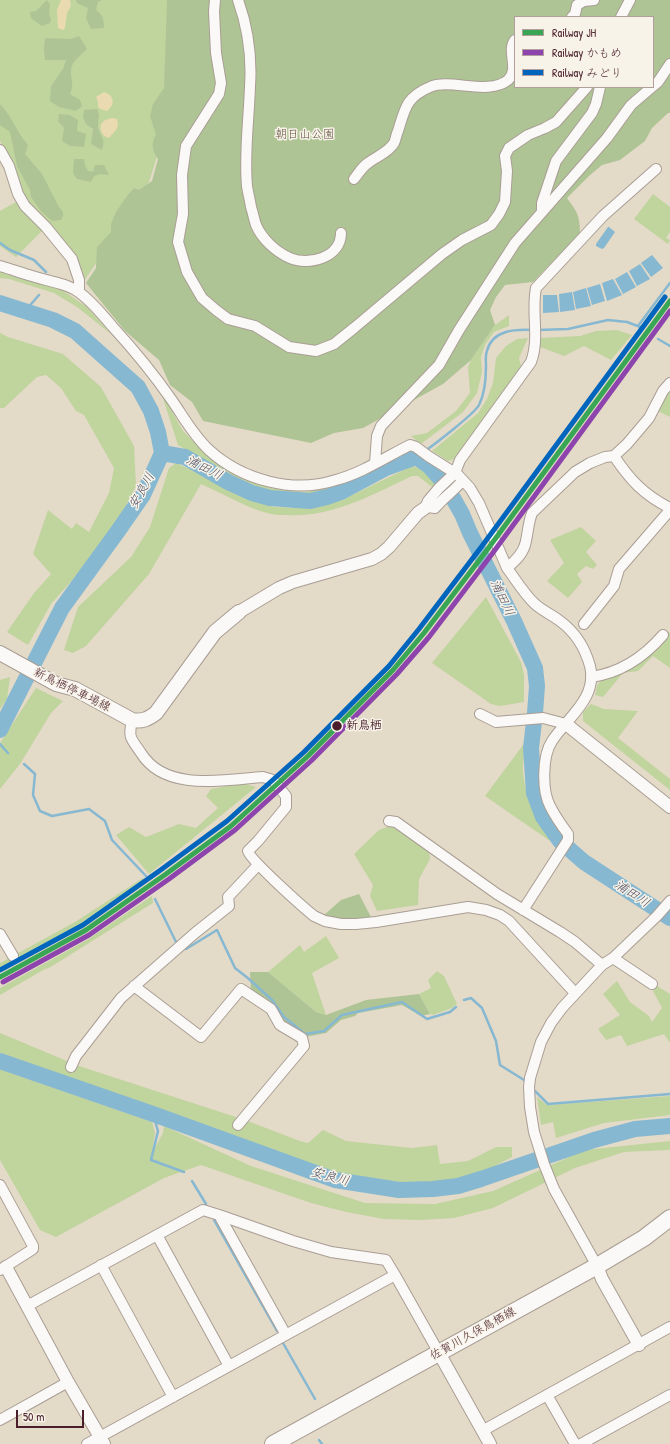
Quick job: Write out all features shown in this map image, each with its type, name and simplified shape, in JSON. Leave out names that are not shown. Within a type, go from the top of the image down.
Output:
[{"type":"main road","points":[[132,720],[139,721],[147,719],[156,713],[215,632],[239,612]]},
{"type":"main road","name":"新鳥栖停車場線","points":[[3,654],[56,684],[75,689],[132,720]]},
{"type":"main road","name":"佐賀川久保鳥栖線","points":[[273,1444],[597,1266],[644,1238],[670,1218]]},
{"type":"street","points":[[215,0],[214,11],[216,53],[221,83],[219,94],[186,146],[182,175],[183,214],[178,242],[187,272],[202,298],[228,319],[255,326],[289,347],[316,351],[334,344],[442,254],[462,240],[491,225],[499,214],[504,202],[507,171],[505,156],[509,148],[528,135],[546,128],[556,122],[586,88]]},
{"type":"street","points":[[238,0],[245,20],[250,50],[246,169],[247,188],[255,224],[260,233],[274,248],[290,258],[310,262],[326,257],[337,248],[341,240],[341,234]]},
{"type":"street","points":[[573,16],[577,5],[584,1],[594,0]]},
{"type":"street","points":[[622,16],[630,0]]},
{"type":"street","points":[[354,179],[366,164],[394,144],[406,104],[420,92],[432,86],[497,85],[508,80],[512,73],[513,64],[511,49],[514,42]]},
{"type":"street","points":[[654,85],[658,82],[670,64]]},
{"type":"street","points":[[542,212],[542,203],[556,160],[592,113],[600,88]]},
{"type":"street","points":[[374,463],[377,436],[381,426],[439,365],[515,243],[607,138],[631,105],[650,88]]},
{"type":"street","points":[[0,150],[9,166],[18,194],[24,206],[51,232],[72,259],[79,280],[79,292]]},
{"type":"street","points":[[425,508],[428,501],[451,476],[460,460],[531,362],[535,346],[533,301],[536,288],[603,216],[656,169]]},
{"type":"street","points":[[0,266],[66,286],[79,292],[92,303],[146,365],[189,427],[209,450],[226,463],[250,475],[287,486],[317,485],[352,474],[410,445],[416,447],[428,456],[451,476],[455,488]]},
{"type":"street","points":[[507,568],[517,559],[525,546],[532,513],[575,472],[590,463],[605,457],[614,456],[627,444],[649,418],[663,391],[670,383]]},
{"type":"street","points":[[584,624],[614,586],[619,569],[670,509],[646,494],[633,481],[614,456]]},
{"type":"street","points":[[239,612],[279,588],[293,582],[372,559],[381,554],[418,513],[428,507],[435,508],[455,488],[470,488],[479,503],[507,568],[536,605],[560,621],[574,634],[586,656],[591,677],[587,696],[582,706],[551,742],[546,754],[544,772],[549,805],[568,834],[568,840],[523,910]]},
{"type":"street","points":[[591,677],[610,673],[644,654],[663,635]]},
{"type":"street","points":[[480,714],[496,722],[543,718],[566,724],[670,807]]},
{"type":"street","points":[[132,720],[130,731],[132,741],[146,761],[164,775],[192,781],[262,777],[273,780],[286,796],[286,807],[248,851],[258,865],[314,916],[325,921],[341,924],[376,922],[468,907],[486,910],[500,915],[508,921],[575,993]]},
{"type":"street","points":[[389,821],[396,822],[497,894],[575,942],[602,965]]},
{"type":"street","points":[[71,1067],[76,1056],[121,998],[195,933],[229,906],[228,897],[258,865]]},
{"type":"street","points":[[638,1345],[602,1279],[597,1266],[550,1182],[534,1132],[529,1087],[536,1055],[551,1023],[575,993],[602,965],[613,958],[657,916],[668,903]]},
{"type":"street","points":[[0,934],[12,956]]},
{"type":"street","points":[[613,958],[652,984]]},
{"type":"street","points":[[134,986],[201,1037],[241,989],[270,1009],[280,1025],[302,1038],[304,1046],[238,1125]]},
{"type":"street","points":[[0,1185],[33,1246],[33,1249],[29,1253],[3,1268],[27,1306],[102,1441]]},
{"type":"street","points":[[27,1306],[203,1210],[293,1241],[331,1252],[386,1260],[490,1444]]},
{"type":"street","points":[[219,1215],[286,1335]]},
{"type":"street","points":[[157,1235],[229,1366]]},
{"type":"street","points":[[101,1265],[173,1397]]},
{"type":"street","points":[[87,1444],[102,1441],[173,1397],[395,1275]]},
{"type":"street","points":[[482,1430],[670,1327]]},
{"type":"street","points":[[0,1420],[68,1382]]},
{"type":"street","points":[[548,1395],[575,1444]]},
{"type":"street","points":[[581,1444],[670,1395]]},
{"type":"green space","points":[[0,0],[174,0],[166,128],[149,182],[133,209],[84,281],[76,260],[26,200],[13,167],[0,141]]},
{"type":"green space","points":[[47,0],[50,5],[49,14],[51,20],[50,23],[42,26],[31,18],[30,12],[36,11]]},
{"type":"green space","points":[[76,0],[102,0],[98,2],[96,10],[103,18],[104,28],[91,29],[86,18],[88,8],[77,3]]},
{"type":"green space","name":"朝日山公園","points":[[167,0],[670,0],[670,113],[668,113],[652,128],[645,141],[620,160],[602,165],[567,198],[577,214],[580,233],[533,282],[505,285],[496,297],[490,310],[495,325],[471,360],[443,384],[363,428],[334,433],[311,443],[203,421],[192,402],[170,385],[159,360],[125,331],[86,283],[96,268],[97,247],[111,232],[111,224],[116,212],[134,188],[139,190],[152,181],[158,159],[153,147],[153,141],[156,135],[150,116],[153,104],[164,88]]},
{"type":"green space","points":[[79,36],[87,49],[74,62],[71,70],[72,90],[70,94],[80,100],[82,106],[76,111],[59,107],[50,101],[51,86],[63,69],[66,60],[45,60],[44,49],[45,38],[71,39]]},
{"type":"green space","points":[[0,104],[28,145],[25,154],[42,174],[63,212],[61,220],[52,221],[40,210],[31,197],[30,190],[17,166],[10,132],[0,125]]},
{"type":"green space","points":[[97,109],[99,116],[98,129],[103,139],[102,150],[91,144],[93,129],[86,124],[83,117],[84,110]]},
{"type":"green space","points":[[59,114],[70,115],[78,120],[77,131],[86,134],[84,147],[70,146],[62,141],[64,128],[58,121]]},
{"type":"green space","points":[[74,159],[84,159],[88,171],[93,172],[95,165],[104,165],[109,175],[100,174],[94,176],[91,182],[77,179],[73,173]]},
{"type":"green space","points":[[653,194],[670,207],[670,232],[666,238],[670,240],[668,244],[634,219]]},
{"type":"green space","points":[[16,202],[43,230],[16,257],[0,246],[0,211]]},
{"type":"green space","points":[[0,271],[62,290],[87,307],[111,334],[77,307],[54,293],[9,279],[0,278]]},
{"type":"green space","points":[[509,315],[509,326],[494,332],[485,345],[481,357],[482,372],[477,393],[463,412],[421,444],[411,436],[427,433],[456,411],[470,393],[468,367],[471,360],[495,325]]},
{"type":"green space","points":[[617,330],[632,335],[611,360],[584,346],[564,356],[540,347],[540,338],[580,336],[596,331]]},
{"type":"green space","points":[[0,333],[8,337],[63,354],[101,387],[134,446],[136,486],[109,539],[51,604],[28,645],[7,632],[34,593],[51,574],[33,554],[48,510],[72,529],[76,523],[89,532],[109,493],[114,468],[84,415],[76,411],[61,388],[46,375],[37,377],[4,408],[0,408]]},
{"type":"green space","points":[[528,338],[519,358],[521,366],[454,459],[448,461],[432,451],[478,413],[487,399],[493,383],[496,358],[506,346],[517,339]]},
{"type":"green space","points":[[669,391],[670,392],[670,417],[658,411]]},
{"type":"green space","points":[[161,392],[183,431],[209,457],[238,477],[270,488],[304,492],[330,487],[411,450],[417,453],[397,459],[337,490],[308,497],[265,493],[220,471],[178,445]]},
{"type":"green space","points":[[176,463],[203,475],[246,498],[275,507],[307,508],[342,500],[412,466],[420,468],[436,483],[432,487],[418,476],[412,476],[351,504],[319,513],[303,515],[271,514],[244,505],[201,484],[149,574],[86,646],[73,653],[64,650],[78,607],[131,557],[150,527],[169,468]]},
{"type":"green space","points":[[581,527],[596,541],[586,552],[597,565],[593,569],[586,566],[577,574],[582,582],[568,598],[547,581],[564,563],[550,540]]},
{"type":"green space","points":[[486,597],[521,662],[524,675],[524,702],[500,706],[491,704],[432,663]]},
{"type":"green space","points":[[667,631],[670,633],[670,668],[653,656],[638,671],[623,673],[603,697],[595,695],[597,686],[601,680],[609,679],[643,660],[665,639]]},
{"type":"green space","points":[[10,677],[7,699],[0,709],[0,680]]},
{"type":"green space","points":[[36,688],[63,701],[51,713],[20,764],[0,789],[0,743]]},
{"type":"green space","points":[[591,704],[604,709],[638,711],[618,738],[670,779],[670,790],[583,721],[583,712]]},
{"type":"green space","points":[[526,741],[523,768],[524,782],[529,801],[537,818],[553,843],[485,796]]},
{"type":"green space","points":[[242,783],[256,787],[149,874],[116,835],[129,827],[146,837],[179,824],[196,828],[218,808],[206,796],[211,789]]},
{"type":"green space","points":[[392,825],[429,851],[430,859],[419,879],[418,905],[377,911],[370,896],[373,885],[354,854],[379,830]]},
{"type":"green space","points":[[143,878],[146,882],[79,926],[0,971],[0,963],[75,922]]},
{"type":"green space","points":[[359,894],[372,919],[336,920],[324,915],[341,900]]},
{"type":"green space","points":[[152,896],[153,903],[49,968],[0,995],[0,988],[87,940]]},
{"type":"green space","points":[[326,936],[339,958],[312,973],[326,1015],[316,1012],[268,972],[300,945],[304,952]]},
{"type":"green space","points":[[437,971],[444,976],[457,1004],[452,1008],[433,1015],[430,1014],[419,994],[431,988],[428,980]]},
{"type":"green space","points":[[250,972],[268,972],[316,1012],[326,1015],[366,1000],[419,994],[430,1014],[421,1016],[402,1005],[358,1013],[355,1016],[341,1020],[326,1033],[305,1037],[279,1018],[251,990]]},
{"type":"green space","points":[[617,981],[630,1002],[649,1016],[652,1022],[662,1008],[653,991],[657,986],[670,994],[670,1043],[664,1034],[627,1046],[621,1035],[606,1040],[598,1029],[620,1015],[603,994]]},
{"type":"green space","points":[[0,1033],[79,1066],[245,1120],[308,1143],[323,1130],[346,1141],[412,1148],[437,1145],[440,1164],[468,1161],[496,1147],[512,1147],[512,1157],[478,1175],[430,1184],[391,1186],[341,1177],[0,1053]]},
{"type":"green space","points":[[0,1069],[152,1122],[155,1133],[152,1153],[163,1133],[164,1126],[251,1166],[365,1203],[435,1204],[493,1191],[585,1150],[670,1141],[670,1150],[624,1152],[575,1168],[493,1208],[454,1218],[420,1220],[384,1219],[346,1212],[311,1203],[201,1165],[164,1178],[56,1237],[40,1230],[0,1160]]},
{"type":"green space","points":[[670,1096],[670,1115],[604,1123],[556,1138],[553,1122],[541,1125],[537,1097],[547,1105]]},
{"type":"sand","points":[[61,0],[70,0],[71,6],[67,13],[65,28],[63,30],[58,28],[57,10]]},
{"type":"sand","points":[[104,92],[110,95],[113,100],[112,106],[107,111],[98,107],[96,97]]},
{"type":"sand","points":[[112,118],[117,119],[118,126],[109,138],[104,136],[101,129],[101,124],[105,120]]},
{"type":"water","points":[[608,227],[615,232],[602,249],[596,246],[596,244]]},
{"type":"water","points":[[652,255],[663,268],[651,277],[641,263]]},
{"type":"water","points":[[640,264],[650,279],[637,286],[629,271]]},
{"type":"water","points":[[627,272],[636,287],[623,294],[615,279]]},
{"type":"water","points":[[613,279],[622,295],[607,301],[602,283]]},
{"type":"water","points":[[600,284],[605,301],[592,305],[587,288]]},
{"type":"water","points":[[586,288],[591,306],[576,309],[573,292]]},
{"type":"water","points":[[572,292],[575,310],[560,312],[559,294]]},
{"type":"water","points":[[543,295],[557,295],[559,312],[543,313]]},
{"type":"waterway","points":[[0,243],[10,250],[34,260],[46,272]]},
{"type":"waterway","points":[[638,326],[670,283]]},
{"type":"waterway","points":[[25,311],[39,295]]},
{"type":"waterway","name":"安良川","points":[[0,303],[53,320],[75,331],[138,387],[151,411],[158,432],[162,453],[143,495],[62,608],[0,730]]},
{"type":"waterway","points":[[538,330],[568,329],[608,320],[627,322],[643,328]]},
{"type":"waterway","points":[[425,451],[462,422],[479,405],[485,386],[486,353],[494,339],[505,332],[533,330]]},
{"type":"waterway","points":[[658,339],[670,346]]},
{"type":"waterway","name":"浦田川","points":[[162,453],[185,457],[228,482],[252,493],[270,498],[310,501],[341,492],[386,468],[416,457],[429,466],[445,484],[462,514],[535,668],[537,686],[531,748],[534,793],[543,817],[560,841],[584,862],[670,918]]},
{"type":"waterway","name":"浦田川","points":[[416,457],[421,453]]},
{"type":"waterway","points":[[0,744],[8,753]]},
{"type":"waterway","points":[[24,764],[35,774],[33,795],[40,811],[52,816],[89,809],[105,821],[112,840],[146,876]]},
{"type":"waterway","points":[[155,899],[177,944]]},
{"type":"waterway","points":[[186,949],[217,930],[235,968],[272,1000],[284,1017],[305,1034],[324,1031],[342,1015],[402,1002],[427,1019],[450,1012],[456,1007]]},
{"type":"waterway","points":[[464,1000],[471,998],[482,1008],[496,1041],[500,1065],[524,1080]]},
{"type":"waterway","name":"安良川","points":[[0,1061],[153,1114],[335,1180],[399,1190],[433,1189],[458,1186],[594,1140],[635,1129],[670,1126]]},
{"type":"waterway","points":[[535,1091],[548,1104],[670,1094]]},
{"type":"waterway","points":[[153,1114],[158,1131],[151,1160],[184,1172]]},
{"type":"waterway","points":[[192,1181],[206,1204]]},
{"type":"waterway","points":[[214,1220],[277,1331]]},
{"type":"waterway","points":[[283,1343],[315,1399]]},
{"type":"waterway","points":[[319,1440],[322,1444]]},
{"type":"rail line","name":"みどり","points":[[0,970],[83,925],[227,821],[304,752],[389,666],[482,546],[665,297]]},
{"type":"rail line","name":"JH","points":[[0,977],[86,930],[166,874],[231,826],[308,756],[393,670],[424,633],[487,550],[670,301]]},
{"type":"rail line","name":"かもめ","points":[[3,982],[89,935],[169,879],[235,830],[312,760],[397,674],[429,637],[492,554],[670,311]]},
{"type":"place","name":"新鳥栖","points":[[337,726]]}]
